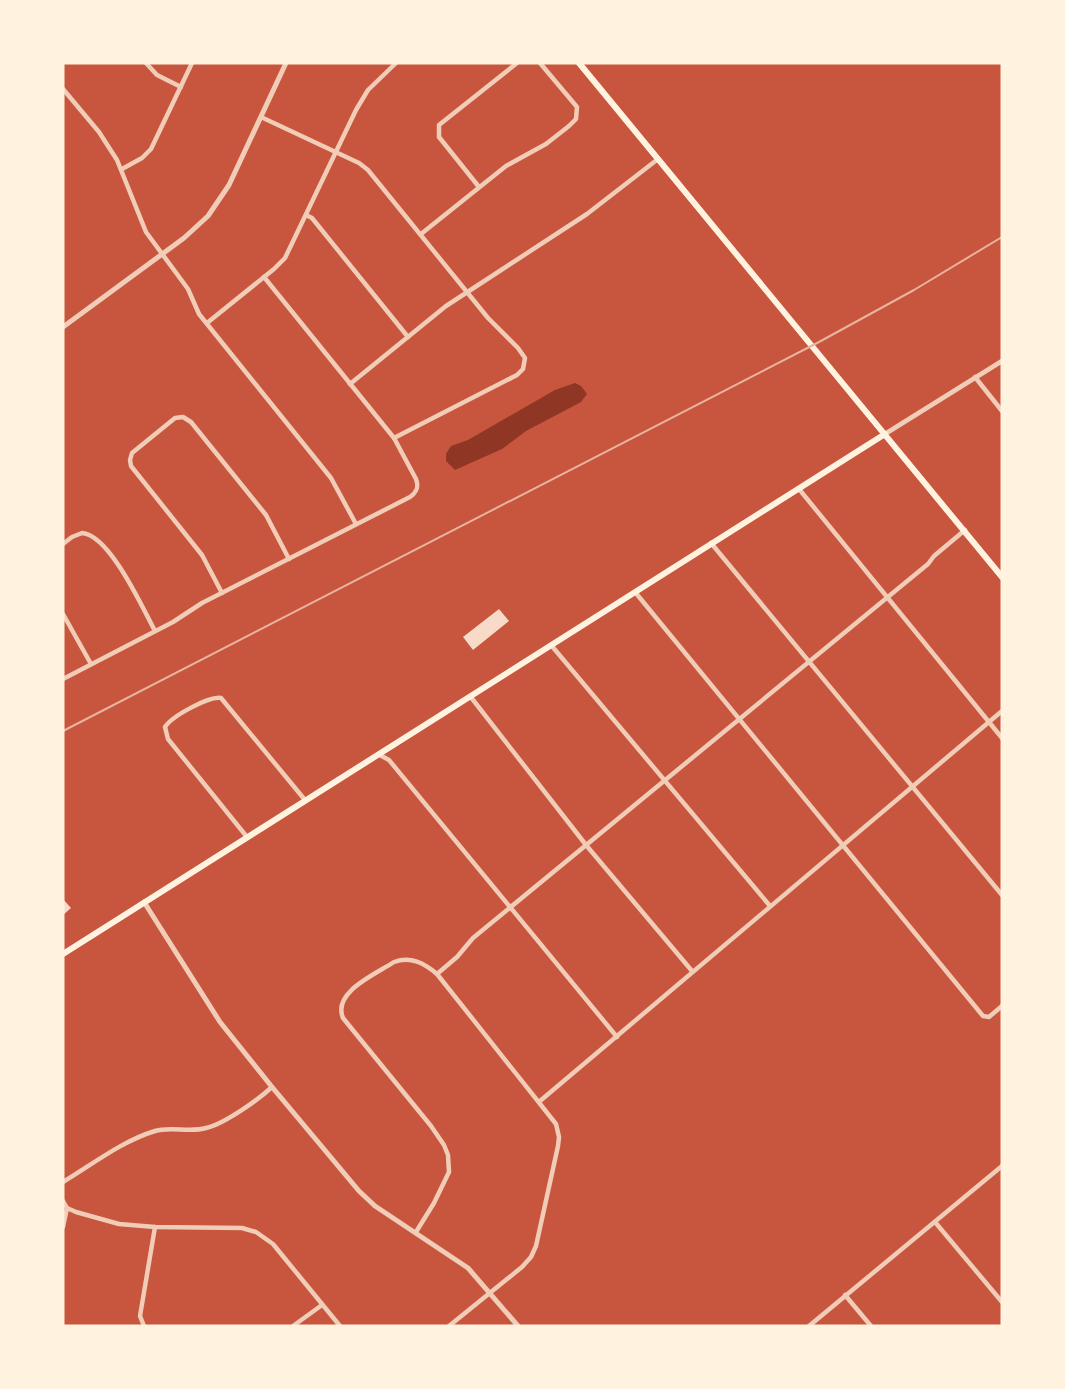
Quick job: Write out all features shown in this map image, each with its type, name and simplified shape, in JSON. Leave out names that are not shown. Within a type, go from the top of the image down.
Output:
[{"type":"main road","points":[[579,63],[1002,577]]},
{"type":"main road","points":[[63,954],[885,434]]},
{"type":"street","points":[[146,63],[157,75],[181,87]]},
{"type":"street","points":[[122,169],[142,158],[151,149],[192,63]]},
{"type":"street","points":[[63,327],[198,226],[219,202],[286,63]]},
{"type":"street","points":[[207,323],[285,258],[361,100],[382,75],[396,63]]},
{"type":"street","points":[[479,187],[439,137],[439,125],[517,63]]},
{"type":"street","points":[[421,234],[510,163],[550,142],[576,119],[577,107],[540,63]]},
{"type":"street","points":[[63,88],[99,132],[122,169],[146,232],[188,289],[199,314],[331,478],[356,524]]},
{"type":"street","points":[[261,117],[368,170],[488,318],[523,354],[525,362],[523,369],[517,375],[394,438]]},
{"type":"street","points":[[350,384],[446,306],[587,214],[658,159]]},
{"type":"street","points":[[306,215],[312,218],[408,337]]},
{"type":"street","points":[[63,679],[222,593],[413,495],[417,490],[417,482],[394,438],[264,277]]},
{"type":"street","points":[[885,434],[1002,361]]},
{"type":"street","points":[[975,378],[1002,411]]},
{"type":"street","points":[[222,593],[198,549],[131,466],[132,453],[175,418],[189,419],[198,430],[266,515],[289,559]]},
{"type":"street","points":[[799,489],[1002,738]]},
{"type":"street","points":[[437,974],[457,957],[473,938],[887,598],[965,530]]},
{"type":"street","points":[[63,544],[82,533],[90,534],[96,539],[128,578],[155,631]]},
{"type":"street","points":[[711,543],[1002,895]]},
{"type":"street","points":[[635,592],[983,1016],[986,1017],[1002,1006]]},
{"type":"street","points":[[63,614],[91,664]]},
{"type":"street","points":[[551,645],[770,906]]},
{"type":"street","points":[[470,696],[586,845],[692,971]]},
{"type":"street","points":[[247,837],[168,739],[165,727],[172,719],[213,697],[221,698],[305,800]]},
{"type":"street","points":[[540,1101],[1002,711]]},
{"type":"street","points":[[378,754],[389,760],[617,1037]]},
{"type":"street","points":[[144,902],[220,1022],[338,1166],[375,1206],[468,1268],[518,1326]]},
{"type":"street","points":[[416,1232],[434,1203],[448,1172],[448,1155],[431,1126],[343,1018],[340,1010],[342,1000],[348,993],[402,959],[412,959],[437,974],[540,1101],[556,1124],[559,1137],[536,1246],[531,1257],[522,1267],[449,1326]]},
{"type":"street","points":[[63,1182],[121,1145],[143,1135],[159,1129],[206,1128],[238,1112],[272,1087]]},
{"type":"street","points":[[809,1326],[1002,1166]]},
{"type":"street","points":[[63,1200],[67,1208],[63,1227]]},
{"type":"street","points":[[67,1208],[118,1224],[155,1227],[242,1227],[256,1232],[273,1244],[340,1326]]},
{"type":"street","points":[[935,1222],[1002,1302]]},
{"type":"street","points":[[144,1326],[140,1316],[155,1227]]},
{"type":"street","points":[[845,1295],[871,1326]]},
{"type":"street","points":[[293,1326],[322,1305]]},
{"type":"shaded area","points":[[575,383],[581,386],[587,394],[581,402],[526,431],[502,449],[455,470],[446,461],[446,454],[451,446],[468,440],[555,390]]},
{"type":"building","points":[[499,609],[509,621],[473,650],[463,637]]},
{"type":"building","points":[[63,899],[71,908],[63,915]]},
{"type":"railway","points":[[63,731],[819,342],[914,290],[1002,237]]}]
